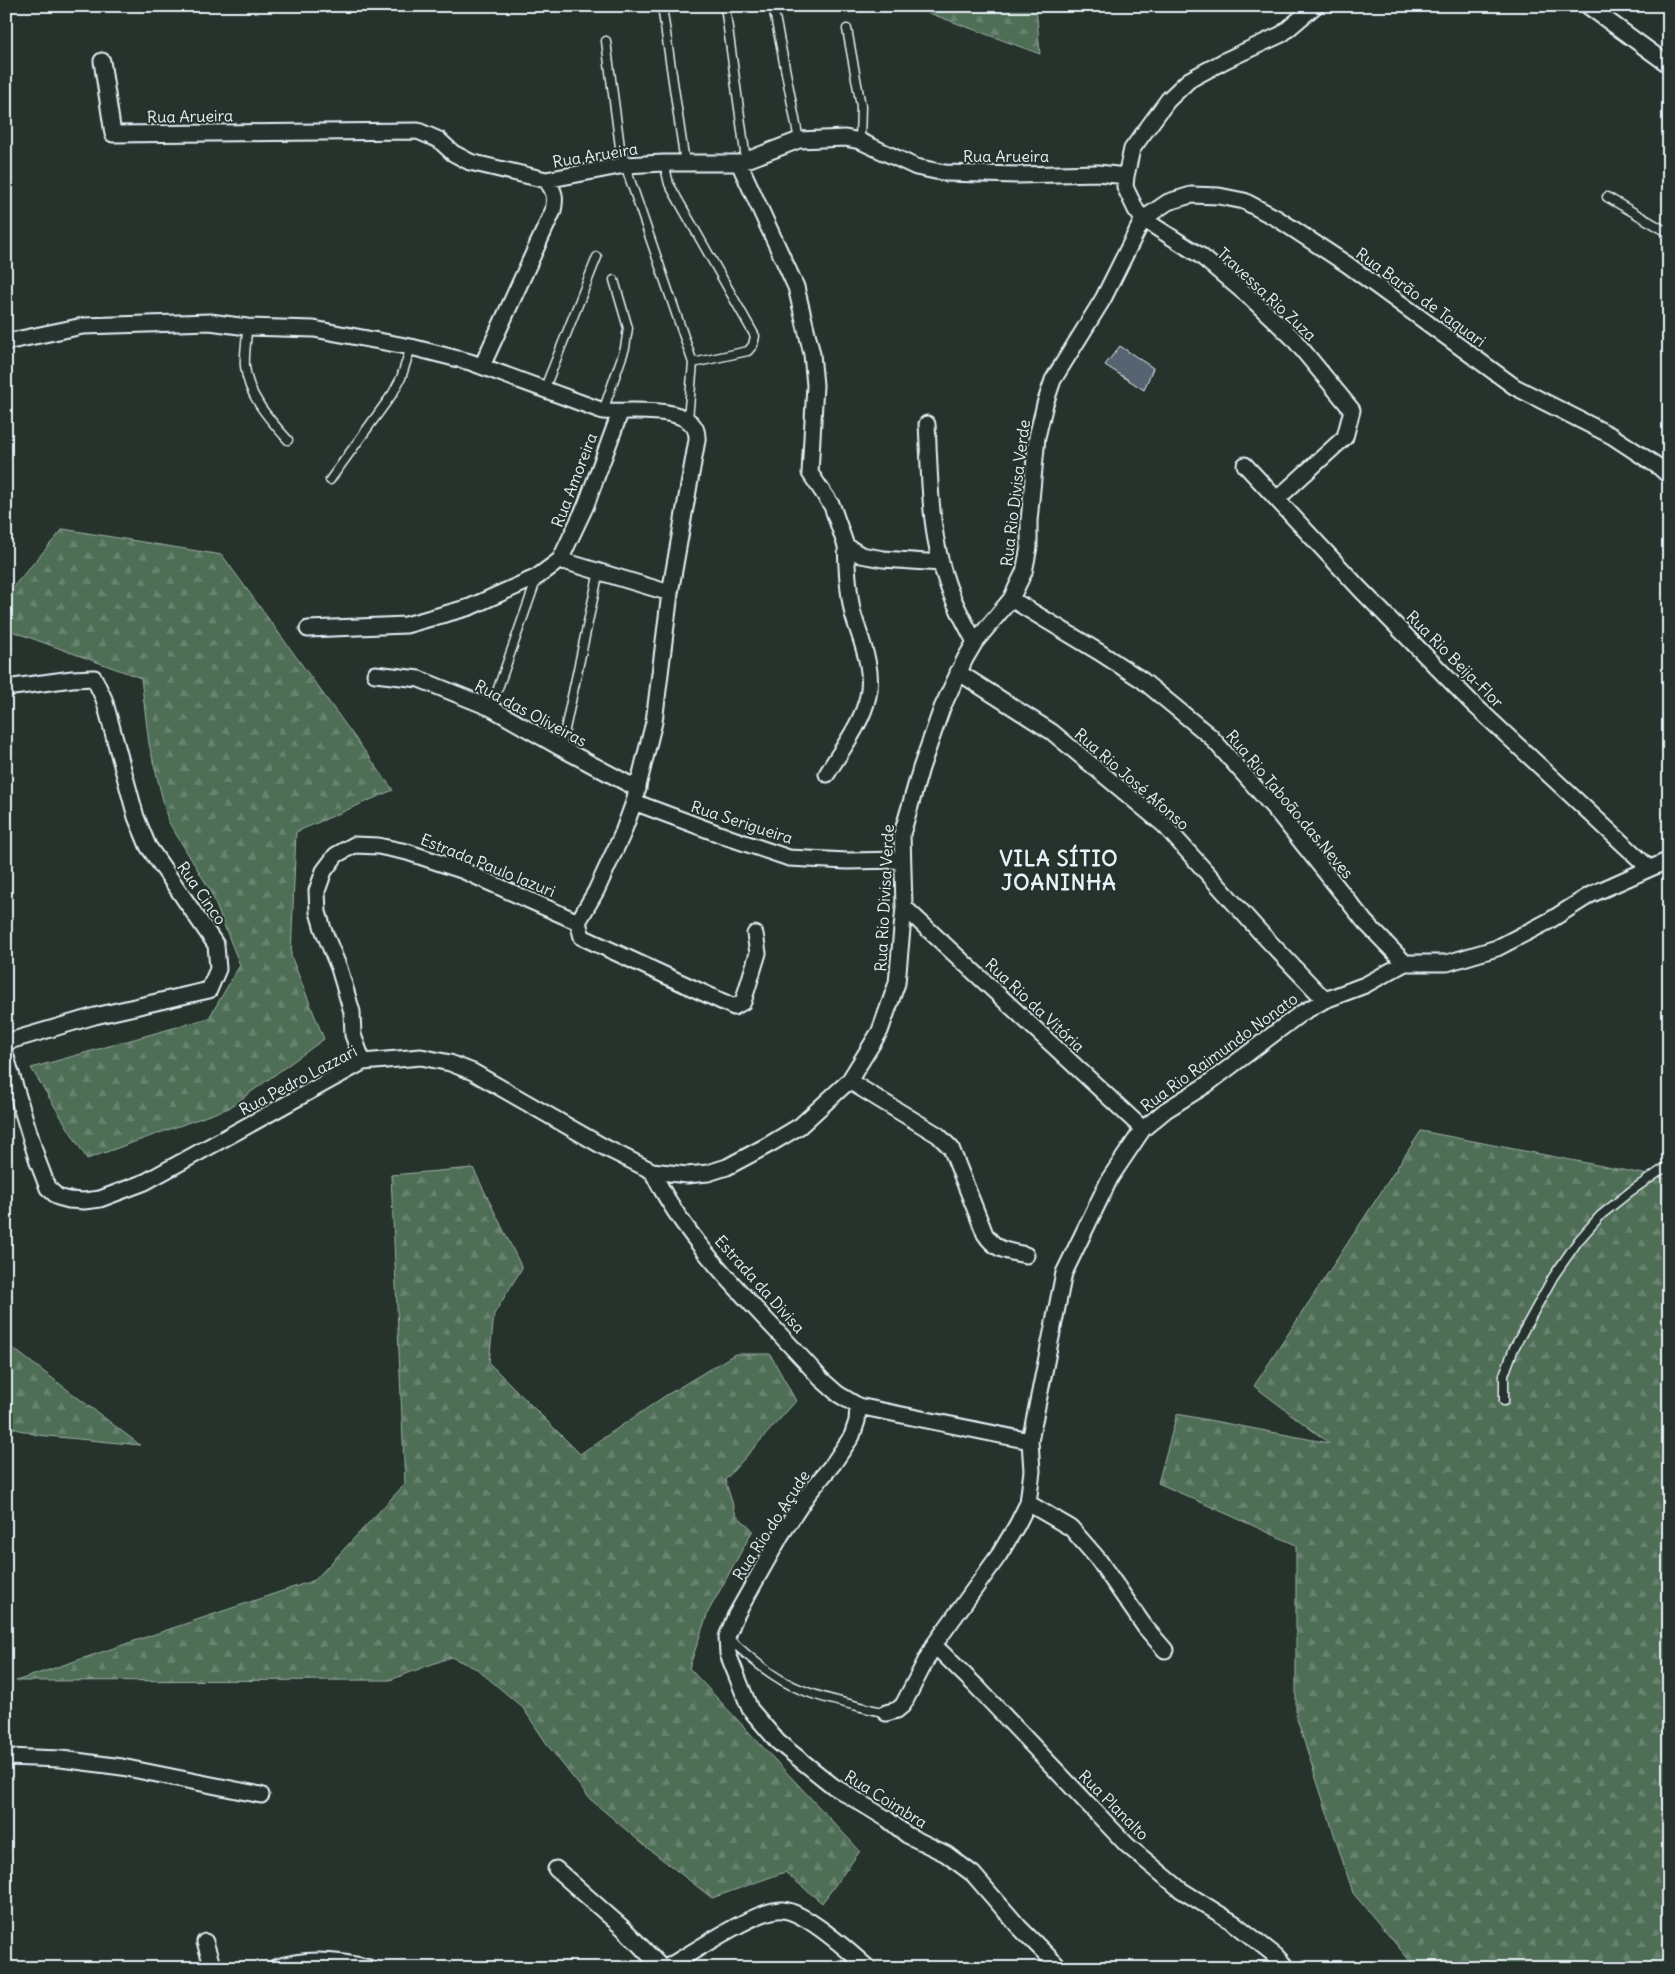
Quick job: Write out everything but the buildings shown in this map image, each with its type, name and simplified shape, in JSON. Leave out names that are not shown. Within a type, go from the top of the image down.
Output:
[{"type":"street","points":[[1143,219],[1136,210],[1125,187],[1126,176],[1132,149],[1168,100],[1189,80],[1226,60],[1282,34],[1315,6]]},
{"type":"street","points":[[1588,6],[1669,65]]},
{"type":"street","name":"Rua Arueira","points":[[102,61],[113,134],[418,131],[439,140],[454,153],[470,162],[546,180],[625,165],[743,162],[799,140],[845,138],[860,141],[916,167],[945,173],[1018,175],[1098,173],[1126,176]]},
{"type":"street","points":[[743,162],[796,287],[812,354],[815,385],[810,473],[832,506],[846,546],[848,580],[853,613],[865,649],[869,674],[868,696],[859,719],[828,774]]},
{"type":"street","points":[[482,366],[553,212],[556,198],[555,192],[546,180]]},
{"type":"street","name":"Rua Barão de Taquari","points":[[1143,219],[1168,202],[1191,195],[1219,196],[1244,201],[1278,219],[1348,265],[1515,387],[1612,436],[1659,467],[1669,476]]},
{"type":"street","name":"Travessa Rio Zuza","points":[[1143,219],[1201,256],[1253,300],[1292,337],[1352,410],[1345,437],[1277,499]]},
{"type":"street","name":"Rua Rio Divisa Verde","points":[[652,1171],[687,1175],[708,1173],[727,1167],[800,1126],[849,1082],[880,1031],[897,983],[904,907],[902,834],[913,792],[942,708],[958,672],[975,642],[1011,599],[1024,572],[1029,547],[1033,468],[1037,437],[1053,380],[1103,298],[1143,219]]},
{"type":"street","points":[[6,342],[83,326],[210,322],[247,327],[314,329],[411,347],[482,366],[603,411],[620,413],[626,410],[638,411],[680,416],[688,419],[694,424],[697,440],[670,593],[654,722],[636,796],[610,859],[578,922],[582,937],[734,1007],[743,1002],[758,953],[755,934]]},
{"type":"street","name":"Rua Amoreira","points":[[560,560],[586,505],[620,413]]},
{"type":"street","points":[[927,424],[931,503],[941,563],[946,582],[975,642]]},
{"type":"street","name":"Rua Rio Beija-Flor","points":[[1245,465],[1361,590],[1471,702],[1649,868]]},
{"type":"street","points":[[846,546],[861,555],[883,559],[941,563]]},
{"type":"street","points":[[308,630],[406,625],[470,607],[537,577],[560,560],[670,593]]},
{"type":"street","name":"Rua Rio Taboão das Neves","points":[[1011,599],[1142,680],[1210,736],[1280,814],[1365,922],[1405,963]]},
{"type":"street","name":"Rua Rio José Afonso","points":[[958,672],[1052,732],[1164,825],[1260,932],[1325,1000]]},
{"type":"street","name":"Rua das Oliveiras","points":[[375,674],[419,679],[492,708],[561,748],[636,796]]},
{"type":"street","name":"Rua Cinco","points":[[6,688],[94,678],[104,699],[136,817],[148,846],[216,944],[218,969],[209,990],[95,1016],[6,1042]]},
{"type":"street","name":"Rua Serigueira","points":[[636,796],[730,838],[789,858],[847,861],[902,860]]},
{"type":"street","name":"Estrada Paulo lazuri","points":[[363,1062],[353,1035],[352,1012],[342,977],[318,912],[317,891],[324,871],[336,855],[354,845],[378,846],[407,852],[464,871],[578,922]]},
{"type":"street","name":"Rua Rio Raimundo Nonato","points":[[886,1713],[898,1710],[903,1705],[934,1645],[999,1555],[1028,1503],[1032,1471],[1030,1442],[1064,1273],[1110,1178],[1143,1129],[1166,1110],[1206,1085],[1300,1014],[1325,1000],[1365,985],[1405,963],[1447,963],[1497,948],[1549,921],[1590,895],[1669,860]]},
{"type":"street","name":"Rua Rio da Vitória","points":[[904,907],[1143,1129]]},
{"type":"street","name":"Rua Pedro Lazzari","points":[[6,1057],[38,1162],[48,1188],[58,1197],[69,1200],[100,1199],[145,1182],[363,1062],[421,1057],[450,1063],[473,1072],[604,1147],[652,1171]]},
{"type":"street","points":[[849,1082],[938,1135],[951,1148],[984,1234],[992,1245],[1004,1251],[1026,1255]]},
{"type":"street","name":"Estrada da Divisa","points":[[652,1171],[666,1196],[710,1257],[821,1379],[838,1394],[858,1406],[1030,1442]]},
{"type":"street","name":"Rua Rio do Açude","points":[[727,1637],[735,1617],[781,1535],[808,1494],[833,1464],[852,1436],[857,1422],[858,1406]]},
{"type":"street","points":[[1028,1503],[1071,1528],[1098,1560],[1144,1627],[1165,1650]]},
{"type":"street","name":"Rua Coimbra","points":[[727,1637],[728,1654],[750,1709],[778,1742],[833,1786],[886,1819],[907,1835],[946,1854],[973,1874],[1019,1928],[1060,1968]]},
{"type":"street","name":"Rua Planalto","points":[[934,1645],[976,1686],[1127,1845],[1181,1890],[1234,1923],[1276,1956],[1288,1968]]},
{"type":"street","points":[[6,1757],[61,1759],[122,1768],[261,1796]]},
{"type":"street","points":[[556,1869],[619,1924],[664,1968],[748,1921],[770,1911],[780,1909],[796,1914],[844,1947],[868,1968]]},
{"type":"street","points":[[206,1942],[213,1968]]},
{"type":"street","points":[[279,1966],[310,1961],[345,1962],[369,1968]]},
{"type":"lane","points":[[662,6],[685,164]]},
{"type":"lane","points":[[725,6],[743,162]]},
{"type":"lane","points":[[773,6],[799,140]]},
{"type":"lane","points":[[847,29],[862,114],[860,141]]},
{"type":"lane","points":[[606,41],[620,147],[693,363],[688,419]]},
{"type":"lane","points":[[664,163],[669,184],[754,336],[753,345],[748,351],[693,363]]},
{"type":"lane","points":[[1608,198],[1669,233]]},
{"type":"lane","points":[[544,390],[598,257]]},
{"type":"lane","points":[[603,411],[625,348],[628,328],[614,280]]},
{"type":"lane","points":[[247,327],[245,367],[251,388],[264,413],[288,440]]},
{"type":"lane","points":[[330,480],[393,393],[411,347]]},
{"type":"lane","points":[[561,748],[599,571]]},
{"type":"lane","points":[[492,708],[537,577]]},
{"type":"lane","points":[[1504,1402],[1504,1375],[1514,1348],[1553,1277],[1578,1242],[1601,1215],[1631,1191],[1669,1165]]},
{"type":"lane","points":[[727,1637],[782,1681],[801,1690],[886,1713]]},
{"type":"green space","points":[[910,6],[1036,6],[1040,54]]},
{"type":"green space","points":[[63,529],[222,555],[393,790],[296,832],[291,956],[324,1039],[229,1108],[87,1159],[31,1068],[209,1018],[240,965],[210,890],[168,821],[149,744],[141,678],[6,629],[6,595]]},
{"type":"green space","points":[[1421,1131],[1669,1179],[1669,1968],[1416,1968],[1353,1893],[1296,1716],[1296,1545],[1158,1483],[1177,1414],[1329,1443],[1254,1386]]},
{"type":"green space","points":[[473,1168],[522,1268],[494,1314],[489,1363],[580,1454],[665,1396],[735,1354],[770,1354],[796,1401],[725,1480],[736,1515],[753,1530],[708,1612],[689,1668],[860,1851],[822,1903],[785,1872],[712,1898],[645,1846],[590,1799],[549,1747],[523,1708],[477,1669],[451,1657],[390,1680],[16,1681],[315,1580],[405,1484],[391,1175]]},
{"type":"green space","points":[[6,1343],[140,1445],[37,1435],[6,1426]]},
{"type":"district","name":"VILA SÍTIO JOANINHA","points":[[1059,870]]}]
